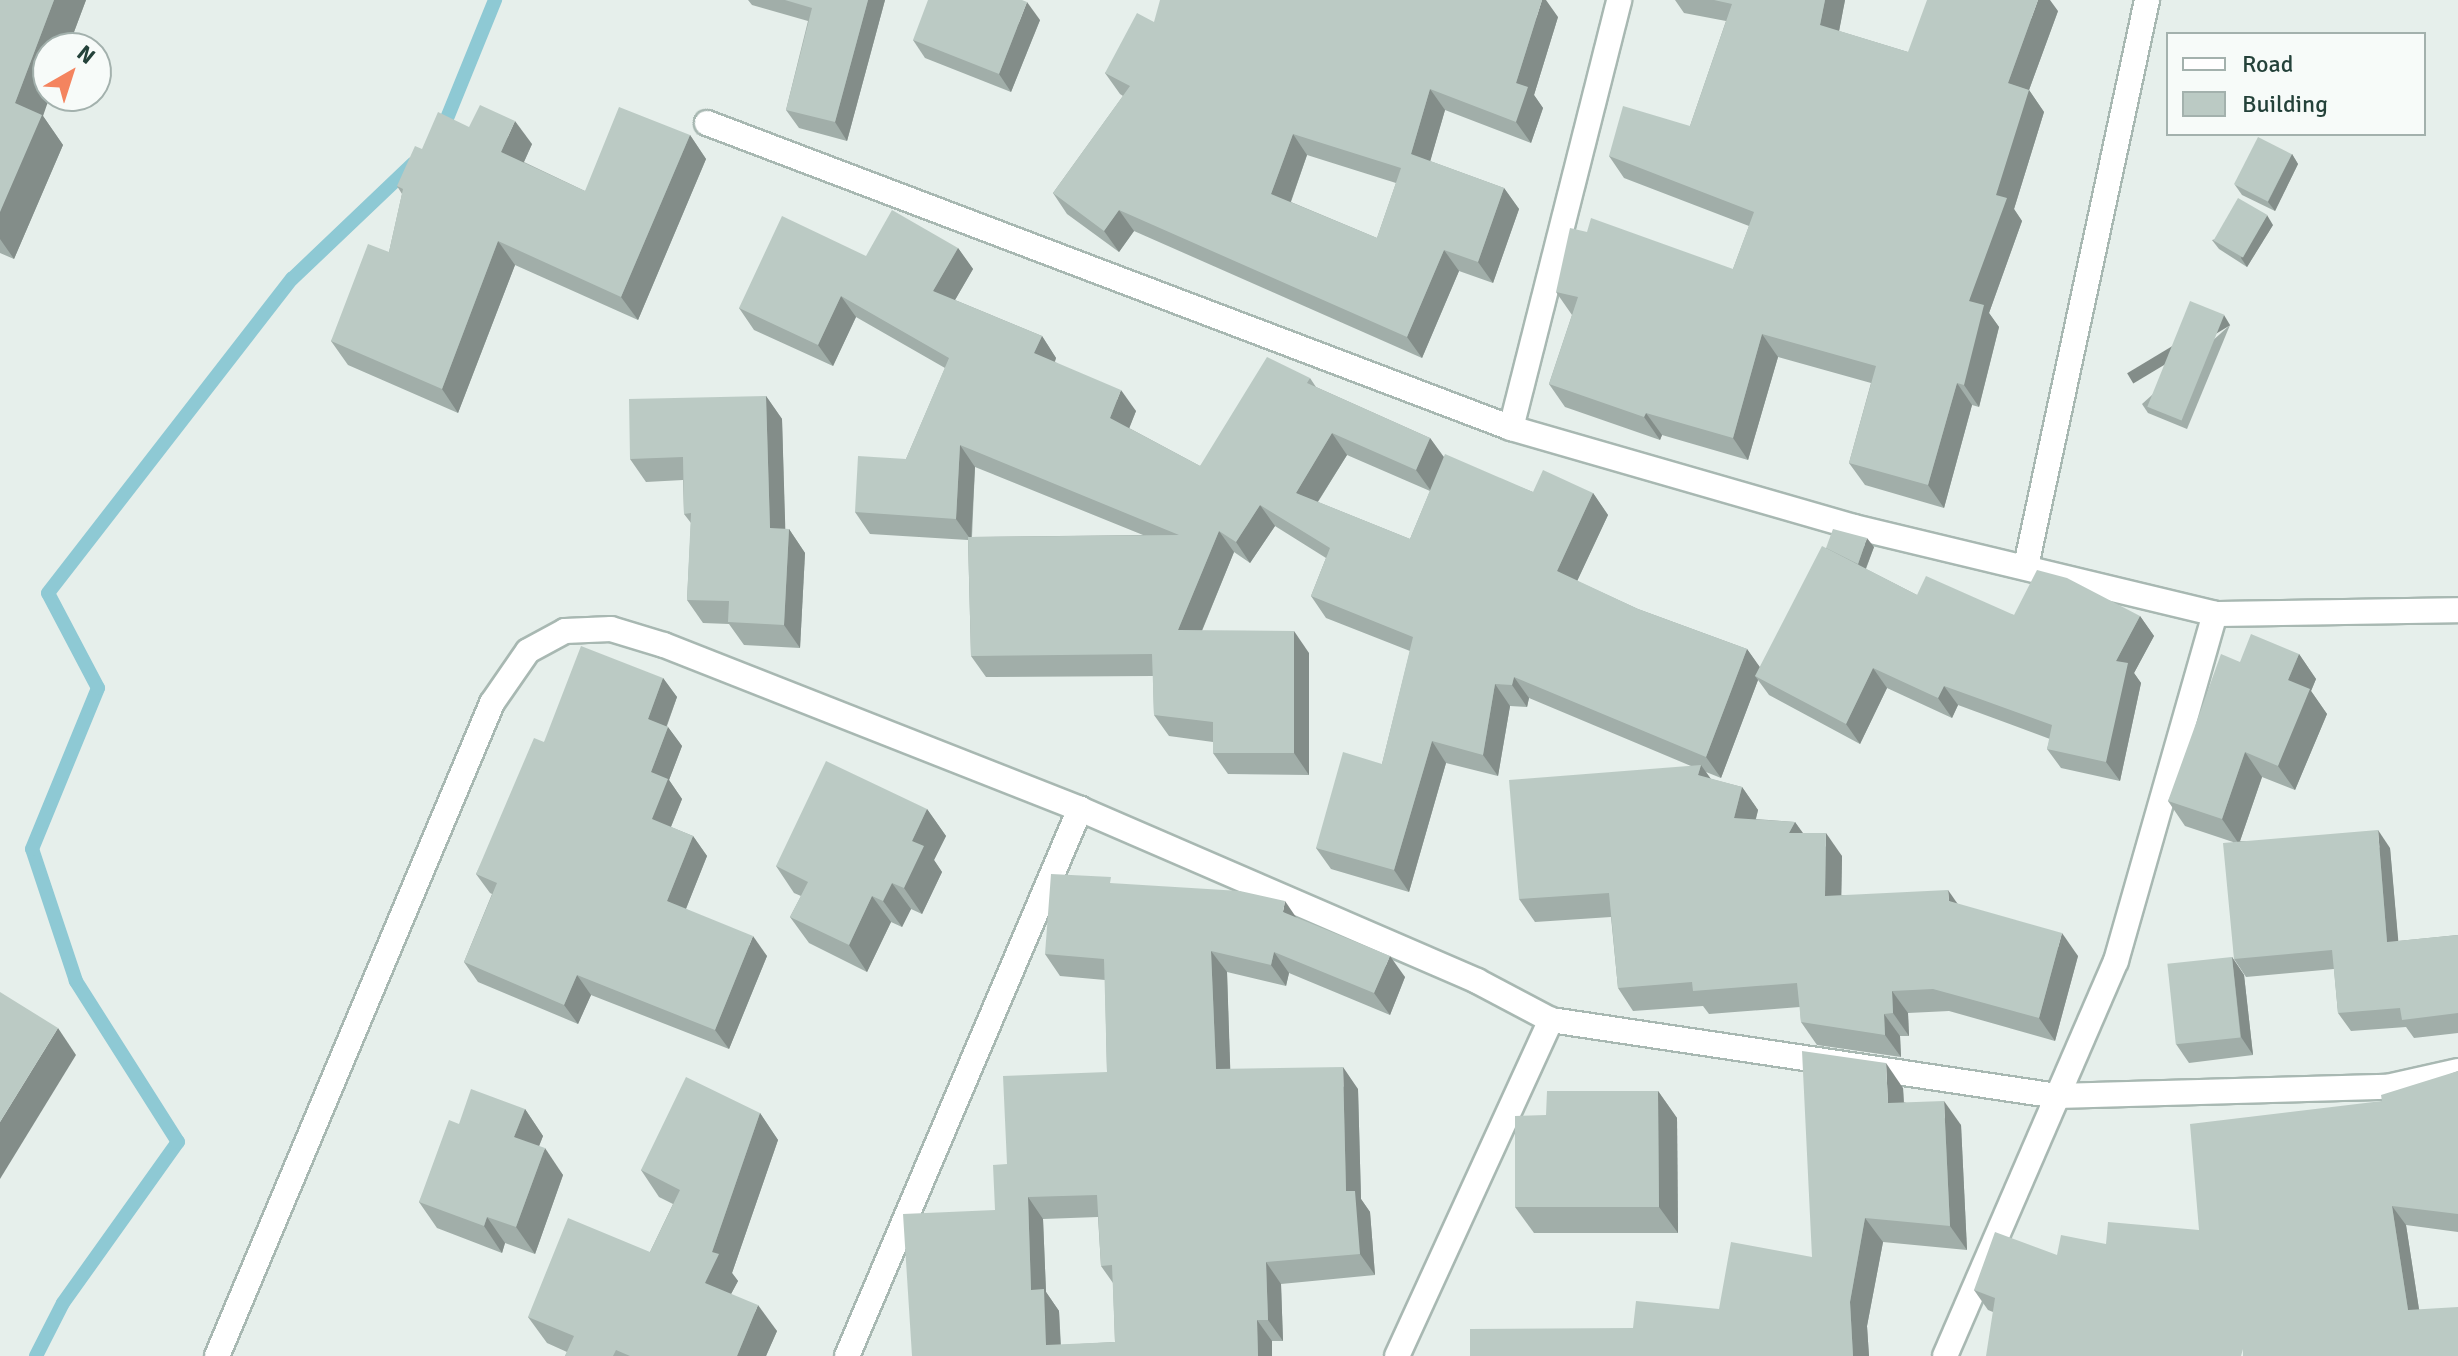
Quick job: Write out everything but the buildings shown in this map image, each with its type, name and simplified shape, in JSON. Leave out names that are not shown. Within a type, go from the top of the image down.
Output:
[{"type":"street","points":[[1511,428],[1619,0]]},
{"type":"street","points":[[2026,566],[2147,0]]},
{"type":"street","points":[[707,123],[1511,428],[1854,527],[2215,614],[2458,610]]},
{"type":"street","points":[[1945,1356],[2116,961],[2215,614]]},
{"type":"street","points":[[217,1356],[492,703],[528,651],[565,631],[611,629],[664,645],[1080,809],[1477,981],[1551,1020],[2057,1096],[2387,1087],[2458,1071]]},
{"type":"street","points":[[847,1356],[1080,809]]},
{"type":"street","points":[[1397,1356],[1551,1020]]},
{"type":"waterway","points":[[441,133],[495,0]]},
{"type":"waterway","points":[[36,1356],[63,1303],[178,1142],[76,981],[32,849],[98,688],[48,593],[292,279],[414,163]]}]
